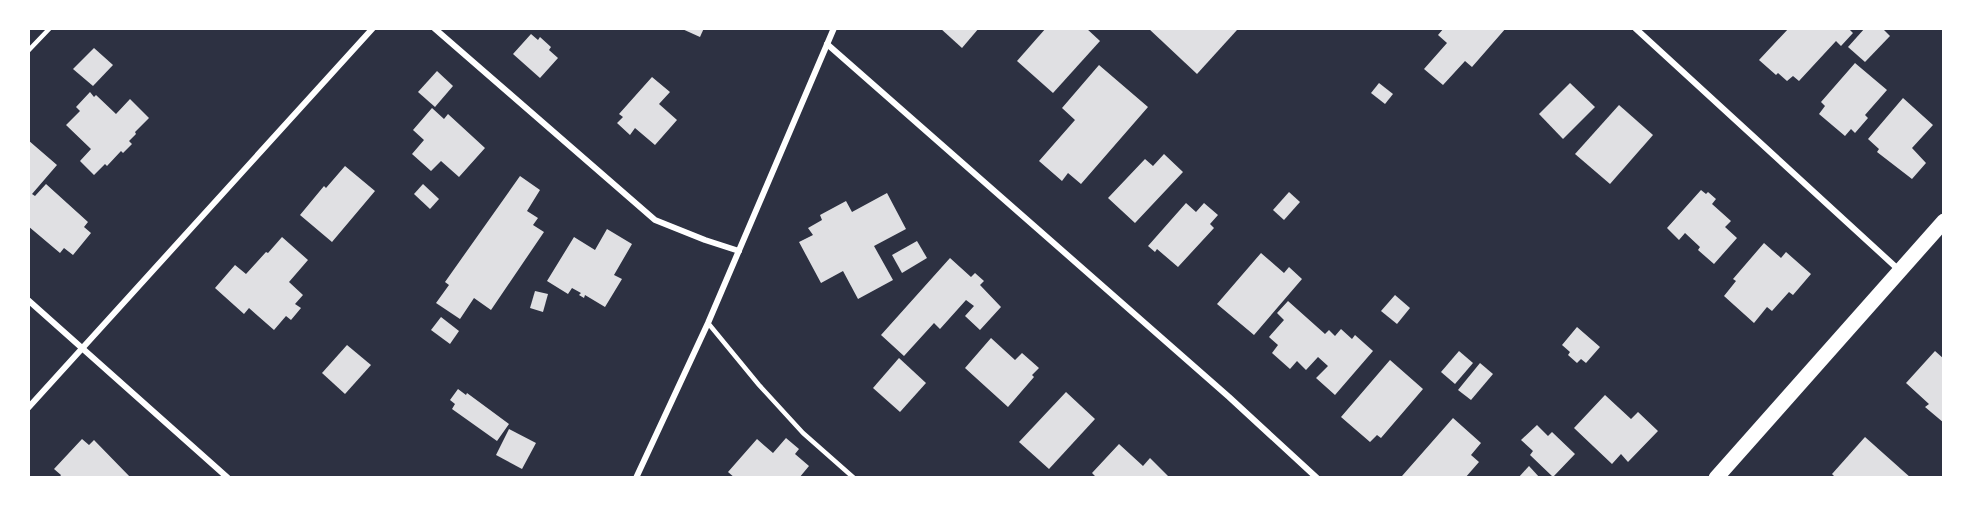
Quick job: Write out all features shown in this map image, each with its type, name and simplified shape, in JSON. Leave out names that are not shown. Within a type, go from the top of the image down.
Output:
[{"type":"main road","points":[[1716,477],[1944,221]]},
{"type":"street","points":[[28,408],[373,28]]},
{"type":"street","points":[[434,28],[655,220],[739,251]]},
{"type":"street","points":[[636,477],[708,323],[834,28]]},
{"type":"street","points":[[1635,28],[1900,270]]},
{"type":"street","points":[[827,44],[1317,477]]},
{"type":"street","points":[[28,300],[228,477]]},
{"type":"lane","points":[[28,51],[50,28]]},
{"type":"lane","points":[[708,323],[759,385],[796,425],[854,477]]},
{"type":"building","points":[[680,28],[704,28],[700,37]]},
{"type":"building","points":[[940,28],[979,28],[962,48]]},
{"type":"building","points":[[1046,28],[1086,28],[1100,41],[1053,93],[1017,61]]},
{"type":"building","points":[[1148,28],[1235,28],[1237,30],[1197,74]]},
{"type":"building","points":[[1444,28],[1506,28],[1472,67],[1465,61],[1443,85],[1424,69],[1447,43],[1438,35]]},
{"type":"building","points":[[1789,28],[1848,28],[1853,33],[1841,46],[1836,41],[1799,81],[1793,76],[1787,81],[1778,73],[1776,75],[1759,60]]},
{"type":"building","points":[[1865,28],[1882,28],[1890,36],[1865,62],[1848,47]]},
{"type":"building","points":[[531,34],[538,40],[540,37],[551,47],[549,50],[558,58],[540,78],[513,54]]},
{"type":"building","points":[[94,48],[113,65],[93,86],[73,69]]},
{"type":"building","points":[[1855,63],[1887,90],[1865,115],[1868,118],[1855,133],[1851,129],[1845,136],[1819,114],[1825,106],[1821,102]]},
{"type":"building","points":[[1099,65],[1148,107],[1081,184],[1068,173],[1062,181],[1039,161],[1075,120],[1062,108]]},
{"type":"building","points":[[437,71],[453,86],[435,107],[418,92]]},
{"type":"building","points":[[652,77],[670,92],[659,104],[677,120],[655,145],[635,128],[630,135],[617,123],[623,117],[619,114]]},
{"type":"building","points":[[1379,83],[1393,94],[1385,104],[1371,93]]},
{"type":"building","points":[[1570,83],[1595,107],[1563,139],[1539,114]]},
{"type":"building","points":[[90,92],[116,114],[130,99],[149,118],[129,141],[132,144],[94,175],[80,161],[91,149],[66,125],[80,111],[76,107]]},
{"type":"building","points":[[1903,98],[1933,125],[1912,148],[1926,163],[1912,179],[1877,152],[1879,149],[1868,139]]},
{"type":"building","points":[[1619,105],[1653,135],[1610,184],[1575,154]]},
{"type":"building","points":[[432,108],[444,119],[448,114],[485,148],[459,177],[441,161],[431,171],[412,154],[424,140],[413,130]]},
{"type":"building","points":[[28,140],[57,165],[32,194],[35,196],[46,184],[88,222],[84,227],[91,233],[73,255],[64,248],[60,253],[28,226]]},
{"type":"building","points":[[1164,154],[1183,172],[1135,223],[1108,198],[1145,159],[1153,166]]},
{"type":"building","points":[[345,166],[375,191],[332,242],[300,215],[324,186],[326,188]]},
{"type":"building","points":[[520,176],[540,190],[527,211],[538,218],[533,225],[544,232],[491,310],[474,298],[460,319],[436,303],[449,285],[445,282]]},
{"type":"building","points":[[423,184],[439,199],[430,209],[414,194]]},
{"type":"building","points":[[1701,190],[1706,194],[1708,192],[1716,199],[1712,204],[1731,221],[1725,227],[1737,238],[1714,264],[1698,250],[1700,247],[1685,233],[1679,240],[1667,228]]},
{"type":"building","points":[[1289,192],[1300,202],[1284,220],[1273,210]]},
{"type":"building","points":[[887,193],[906,229],[874,246],[893,280],[858,299],[843,271],[821,283],[799,242],[813,235],[808,228],[822,220],[820,215],[846,201],[852,212]]},
{"type":"building","points":[[1186,203],[1196,212],[1204,203],[1218,215],[1210,224],[1214,228],[1178,267],[1157,249],[1155,252],[1148,246]]},
{"type":"building","points":[[607,229],[632,244],[614,275],[622,279],[605,307],[585,295],[584,298],[579,295],[581,293],[572,288],[568,294],[547,281],[574,237],[595,250]]},
{"type":"building","points":[[282,237],[308,260],[289,282],[303,295],[295,304],[301,308],[291,320],[286,316],[274,330],[249,308],[244,314],[215,288],[235,265],[246,274]]},
{"type":"building","points":[[917,241],[927,258],[902,273],[892,255]]},
{"type":"building","points":[[1764,243],[1781,258],[1786,252],[1811,274],[1793,295],[1789,292],[1772,311],[1767,307],[1754,323],[1724,296],[1736,281],[1733,279]]},
{"type":"building","points":[[1261,253],[1284,273],[1289,267],[1302,279],[1254,335],[1217,304]]},
{"type":"building","points":[[950,258],[971,277],[975,273],[984,281],[980,285],[1001,307],[980,330],[965,316],[974,306],[966,300],[940,329],[934,323],[904,356],[881,335]]},
{"type":"building","points":[[535,291],[548,294],[543,312],[530,308]]},
{"type":"building","points":[[1395,295],[1410,308],[1397,324],[1381,311]]},
{"type":"building","points":[[1288,301],[1325,334],[1329,330],[1335,336],[1341,329],[1352,339],[1355,335],[1373,351],[1335,395],[1316,378],[1328,366],[1318,357],[1306,370],[1297,361],[1290,369],[1272,353],[1278,345],[1269,337],[1284,320],[1277,313]]},
{"type":"building","points":[[441,317],[459,331],[450,344],[431,330]]},
{"type":"building","points":[[1577,327],[1600,347],[1586,363],[1581,359],[1577,363],[1562,345]]},
{"type":"building","points":[[991,338],[1015,360],[1022,353],[1039,368],[1008,407],[965,368]]},
{"type":"building","points":[[347,345],[371,365],[345,394],[322,373]]},
{"type":"building","points":[[1459,351],[1473,363],[1455,384],[1441,372]]},
{"type":"building","points":[[1935,351],[1944,359],[1944,423],[1925,407],[1929,404],[1906,383]]},
{"type":"building","points":[[899,358],[926,383],[900,412],[873,388]]},
{"type":"building","points":[[1390,360],[1423,389],[1381,438],[1377,435],[1370,442],[1341,417]]},
{"type":"building","points":[[1480,363],[1493,374],[1471,400],[1458,390]]},
{"type":"building","points":[[458,389],[509,424],[497,441],[452,409],[455,404],[450,400]]},
{"type":"building","points":[[1066,392],[1095,419],[1049,469],[1019,442]]},
{"type":"building","points":[[1605,395],[1631,419],[1638,412],[1658,431],[1628,462],[1621,454],[1612,464],[1574,428]]},
{"type":"building","points":[[1453,418],[1481,443],[1471,455],[1479,462],[1465,478],[1404,478],[1402,476]]},
{"type":"building","points":[[1537,425],[1548,436],[1552,432],[1575,454],[1553,477],[1530,455],[1533,451],[1521,440]]},
{"type":"building","points":[[509,429],[536,443],[522,469],[496,455]]},
{"type":"building","points":[[1865,437],[1911,478],[1836,478],[1832,474]]},
{"type":"building","points":[[786,438],[799,449],[795,454],[809,466],[799,478],[735,478],[728,472],[757,439],[773,453]]},
{"type":"building","points":[[82,439],[89,445],[94,440],[131,478],[59,478],[61,475],[54,469]]},
{"type":"building","points":[[1119,444],[1143,466],[1150,458],[1170,478],[1097,478],[1092,473]]},
{"type":"building","points":[[1529,466],[1540,478],[1518,478]]}]
